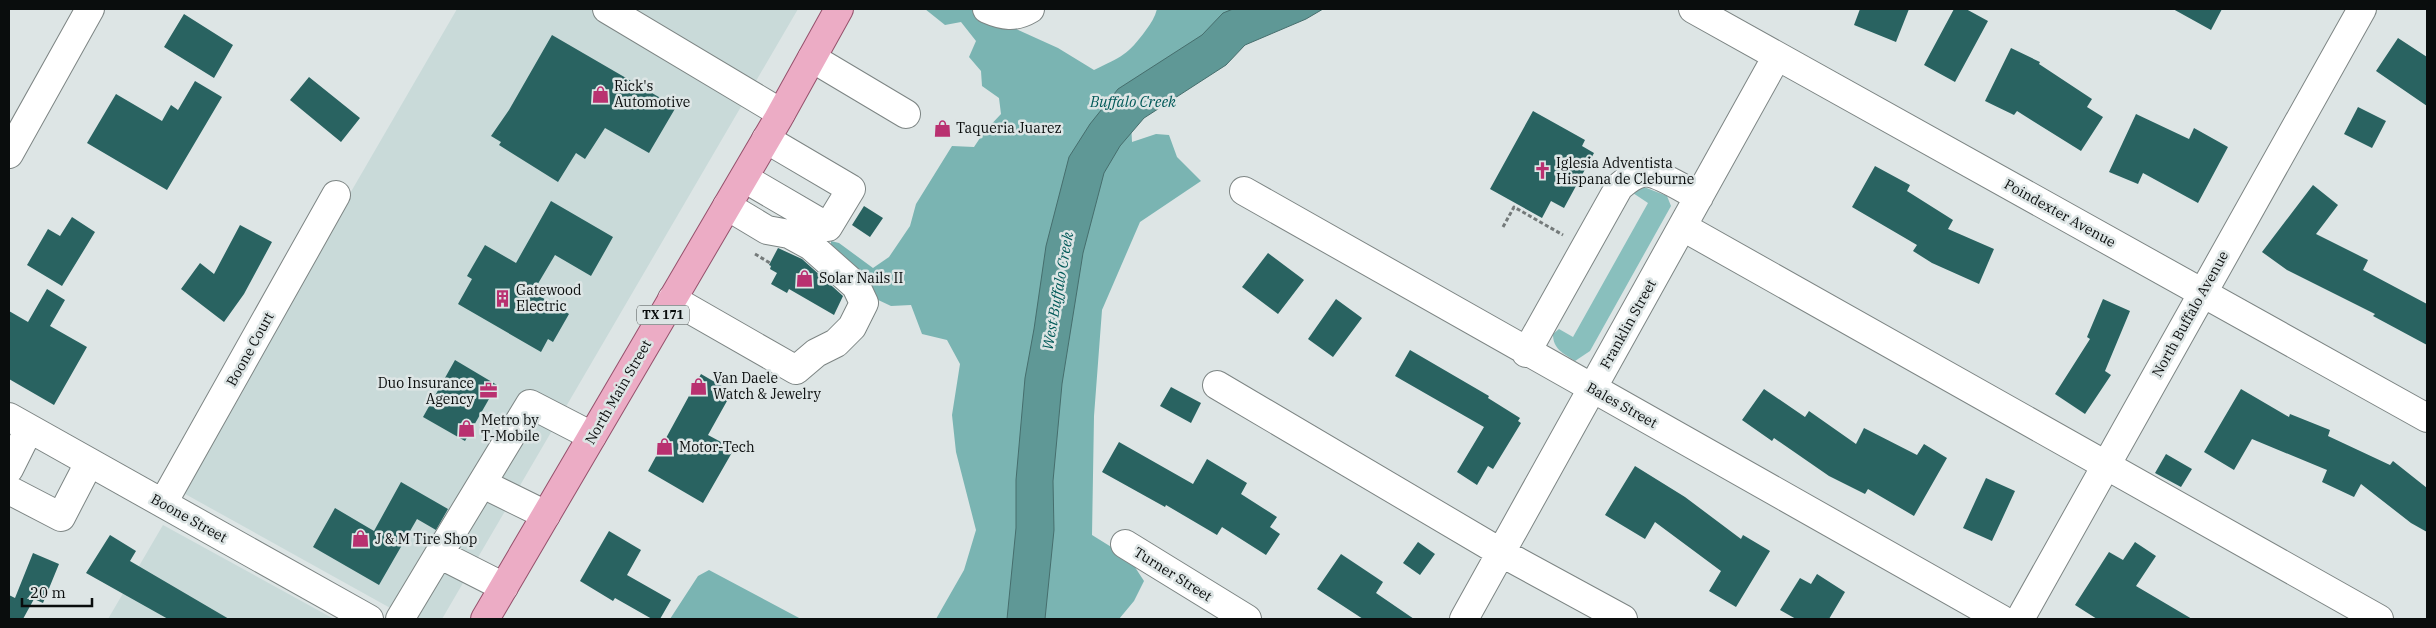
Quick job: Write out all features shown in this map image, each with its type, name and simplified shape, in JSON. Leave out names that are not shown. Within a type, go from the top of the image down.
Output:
[{"type":"main road","name":"North Main Street","points":[[485,619],[744,178],[839,9]]},
{"type":"street","points":[[9,154],[90,9]]},
{"type":"street","points":[[607,9],[781,113]]},
{"type":"street","points":[[987,9],[1007,16],[1023,14],[1030,9]]},
{"type":"street","name":"Poindexter Avenue","points":[[1693,9],[2427,418]]},
{"type":"street","name":"North Buffalo Avenue","points":[[2020,619],[2362,9]]},
{"type":"street","name":"Franklin Street","points":[[1464,619],[1777,56]]},
{"type":"street","points":[[812,58],[906,114]]},
{"type":"street","points":[[744,178],[828,227],[851,189],[766,139]]},
{"type":"street","points":[[1526,353],[1619,187],[1629,178],[1643,172],[1656,176],[1699,197]]},
{"type":"street","name":"Bales Street","points":[[1244,191],[1526,353],[1592,388],[2001,619]]},
{"type":"street","name":"Boone Court","points":[[163,503],[336,195]]},
{"type":"street","points":[[672,299],[796,370],[816,354],[836,343],[852,327],[864,303],[856,286],[811,246],[789,234],[767,230],[727,206]]},
{"type":"street","points":[[1683,227],[2379,619]]},
{"type":"street","points":[[1217,385],[1500,552],[1623,619]]},
{"type":"street","points":[[400,619],[530,404],[592,436]]},
{"type":"street","points":[[9,469],[19,423]]},
{"type":"street","name":"Boone Street","points":[[19,423],[369,619]]},
{"type":"street","points":[[9,490],[61,517],[89,463]]},
{"type":"street","points":[[483,484],[546,515]]},
{"type":"street","name":"Turner Street","points":[[1125,544],[1248,619]]},
{"type":"street","points":[[439,554],[504,587]]},
{"type":"path","points":[[1503,226],[1514,207],[1563,235]]},
{"type":"shaded area","points":[[457,9],[798,9],[442,619],[410,619],[178,490]]},
{"type":"shaded area","points":[[925,9],[972,9],[1058,48],[1094,70],[1129,50],[1148,27],[1157,9],[1254,9],[1131,122],[1132,142],[1156,134],[1169,135],[1177,157],[1201,181],[1140,222],[1102,310],[1094,416],[1092,535],[1129,558],[1144,581],[1134,601],[1119,619],[936,619],[964,570],[976,530],[956,452],[952,415],[960,364],[947,340],[922,334],[911,305],[891,306],[874,298],[831,254],[831,241],[839,243],[873,268],[889,257],[910,226],[916,204],[952,146],[974,147],[984,132],[1001,114],[999,98],[982,86],[981,71],[969,57],[976,41],[961,22],[945,25]]},
{"type":"shaded area","points":[[1644,187],[1667,196],[1671,206],[1590,351],[1575,361],[1557,347],[1553,334],[1559,329],[1573,337],[1648,203],[1633,193],[1634,189]]},
{"type":"shaded area","points":[[163,525],[334,619],[108,619]]},
{"type":"shaded area","points":[[709,570],[801,619],[670,619],[698,576]]},
{"type":"water","name":"Buffalo Creek","points":[[1233,9],[1323,9],[1306,19],[1245,45],[1226,65],[1144,118],[1120,146],[1104,173],[1083,253],[1062,384],[1053,481],[1054,530],[1045,619],[1007,619],[1016,528],[1016,480],[1025,378],[1046,246],[1069,157],[1090,124],[1118,89],[1202,35],[1223,13]]},
{"type":"building","points":[[1860,9],[1909,9],[1896,42],[1854,25]]},
{"type":"building","points":[[1954,9],[1966,9],[1988,21],[1955,82],[1924,65]]},
{"type":"building","points":[[2173,9],[2222,9],[2211,30]]},
{"type":"building","points":[[184,14],[233,45],[214,78],[164,47]]},
{"type":"building","points":[[552,35],[676,107],[649,153],[605,128],[585,159],[576,153],[558,182],[499,145],[501,142],[491,136],[509,110]]},
{"type":"building","points":[[2398,38],[2427,57],[2427,106],[2376,71]]},
{"type":"building","points":[[2011,48],[2040,62],[2039,64],[2092,99],[2087,107],[2103,117],[2081,151],[2017,111],[2014,115],[1985,101]]},
{"type":"building","points":[[309,77],[360,118],[341,142],[290,100]]},
{"type":"building","points":[[195,81],[222,97],[167,190],[87,143],[116,94],[162,121],[171,105],[178,110]]},
{"type":"building","points":[[2358,107],[2386,121],[2372,148],[2344,134]]},
{"type":"building","name":"Iglesia Adventista Hispana de Cleburne","points":[[1533,111],[1585,140],[1582,146],[1594,153],[1564,208],[1551,201],[1542,218],[1490,189]]},
{"type":"building","points":[[2136,114],[2189,139],[2194,128],[2228,147],[2198,203],[2143,173],[2138,184],[2109,172]]},
{"type":"building","points":[[1875,166],[1910,185],[1907,191],[1953,220],[1948,229],[1994,249],[1979,284],[1932,263],[1913,251],[1917,245],[1852,207]]},
{"type":"building","points":[[2313,185],[2338,205],[2316,234],[2368,260],[2363,270],[2427,304],[2427,345],[2373,316],[2375,314],[2287,270],[2262,252]]},
{"type":"building","name":"Gatewood Electric","points":[[551,201],[613,237],[591,276],[555,255],[533,292],[569,314],[553,342],[548,339],[541,352],[458,304],[472,279],[467,276],[485,245],[516,263]]},
{"type":"building","points":[[864,206],[883,218],[870,237],[852,225]]},
{"type":"building","points":[[72,217],[95,232],[62,286],[27,265],[48,229],[60,236]]},
{"type":"building","points":[[240,225],[272,242],[244,294],[224,322],[181,289],[200,263],[214,274]]},
{"type":"building","name":"Solar Nails II","points":[[778,248],[802,259],[843,296],[834,315],[789,289],[787,293],[771,284],[777,273],[770,269],[771,266],[769,265]]},
{"type":"building","points":[[1268,253],[1304,280],[1278,314],[1242,287]]},
{"type":"building","points":[[47,289],[65,300],[50,326],[87,347],[54,405],[9,379],[9,311],[28,322]]},
{"type":"building","points":[[1336,299],[1362,318],[1333,357],[1308,339]]},
{"type":"building","points":[[2103,299],[2130,311],[2105,371],[2111,375],[2085,414],[2055,394],[2090,339],[2087,337]]},
{"type":"building","points":[[1410,350],[1489,396],[1488,398],[1520,418],[1518,421],[1521,423],[1493,469],[1488,466],[1477,485],[1457,472],[1484,427],[1395,376]]},
{"type":"building","points":[[455,360],[497,385],[465,441],[423,417]]},
{"type":"building","points":[[701,374],[732,392],[708,435],[734,449],[703,503],[648,471]]},
{"type":"building","points":[[1171,387],[1201,403],[1191,423],[1160,406]]},
{"type":"building","points":[[1764,389],[1805,417],[1809,411],[1856,444],[1864,428],[1917,455],[1924,444],[1947,458],[1914,516],[1868,489],[1865,494],[1829,476],[1774,438],[1772,441],[1742,420]]},
{"type":"building","points":[[2241,389],[2289,417],[2290,414],[2330,430],[2328,436],[2390,465],[2393,461],[2427,488],[2427,532],[2411,523],[2361,484],[2354,497],[2322,482],[2327,470],[2252,439],[2234,470],[2204,452]]},
{"type":"building","points":[[1119,442],[1193,484],[1207,459],[1247,483],[1241,494],[1277,517],[1270,527],[1280,534],[1266,555],[1222,527],[1217,535],[1166,505],[1165,507],[1102,472]]},
{"type":"building","points":[[2166,454],[2192,469],[2181,487],[2155,473]]},
{"type":"building","points":[[1635,466],[1685,497],[1741,539],[1743,535],[1770,551],[1736,607],[1709,591],[1721,571],[1655,522],[1645,539],[1605,515]]},
{"type":"building","points":[[1986,478],[2015,491],[1992,541],[1963,528]]},
{"type":"building","name":"J & M Tire Shop","points":[[401,482],[448,509],[436,530],[417,519],[379,585],[313,547],[335,508],[374,531]]},
{"type":"building","points":[[609,531],[641,550],[627,575],[671,600],[660,619],[652,619],[615,598],[613,601],[580,581]]},
{"type":"building","points":[[110,535],[136,551],[130,561],[229,619],[168,619],[86,573]]},
{"type":"building","points":[[1418,542],[1435,554],[1420,575],[1403,563]]},
{"type":"building","points":[[2135,542],[2156,556],[2136,586],[2192,619],[2097,619],[2075,605],[2109,552],[2123,560]]},
{"type":"building","points":[[33,553],[59,564],[43,603],[34,599],[23,619],[9,619],[9,595],[15,598]]},
{"type":"building","points":[[1341,554],[1383,582],[1376,593],[1414,619],[1363,619],[1317,589]]},
{"type":"building","points":[[1817,574],[1845,592],[1829,619],[1796,619],[1780,610],[1800,578],[1811,584]]},
{"type":"place","name":"Rick's Automotive","points":[[600,94]]},
{"type":"place","name":"Taqueria Juarez","points":[[942,128]]},
{"type":"place","name":"Iglesia Adventista Hispana de Cleburne","points":[[1542,171]]},
{"type":"place","name":"Solar Nails II","points":[[805,278]]},
{"type":"place","name":"Gatewood Electric","points":[[502,298]]},
{"type":"place","name":"Van Daele Watch & Jewelry","points":[[699,386]]},
{"type":"place","name":"Duo Insurance Agency","points":[[488,391]]},
{"type":"place","name":"Metro by T-Mobile","points":[[467,428]]},
{"type":"place","name":"Motor-Tech","points":[[665,447]]},
{"type":"place","name":"J & M Tire Shop","points":[[361,539]]},
{"type":"water label","name":"West Buffalo Creek","points":[[1058,291]]}]
